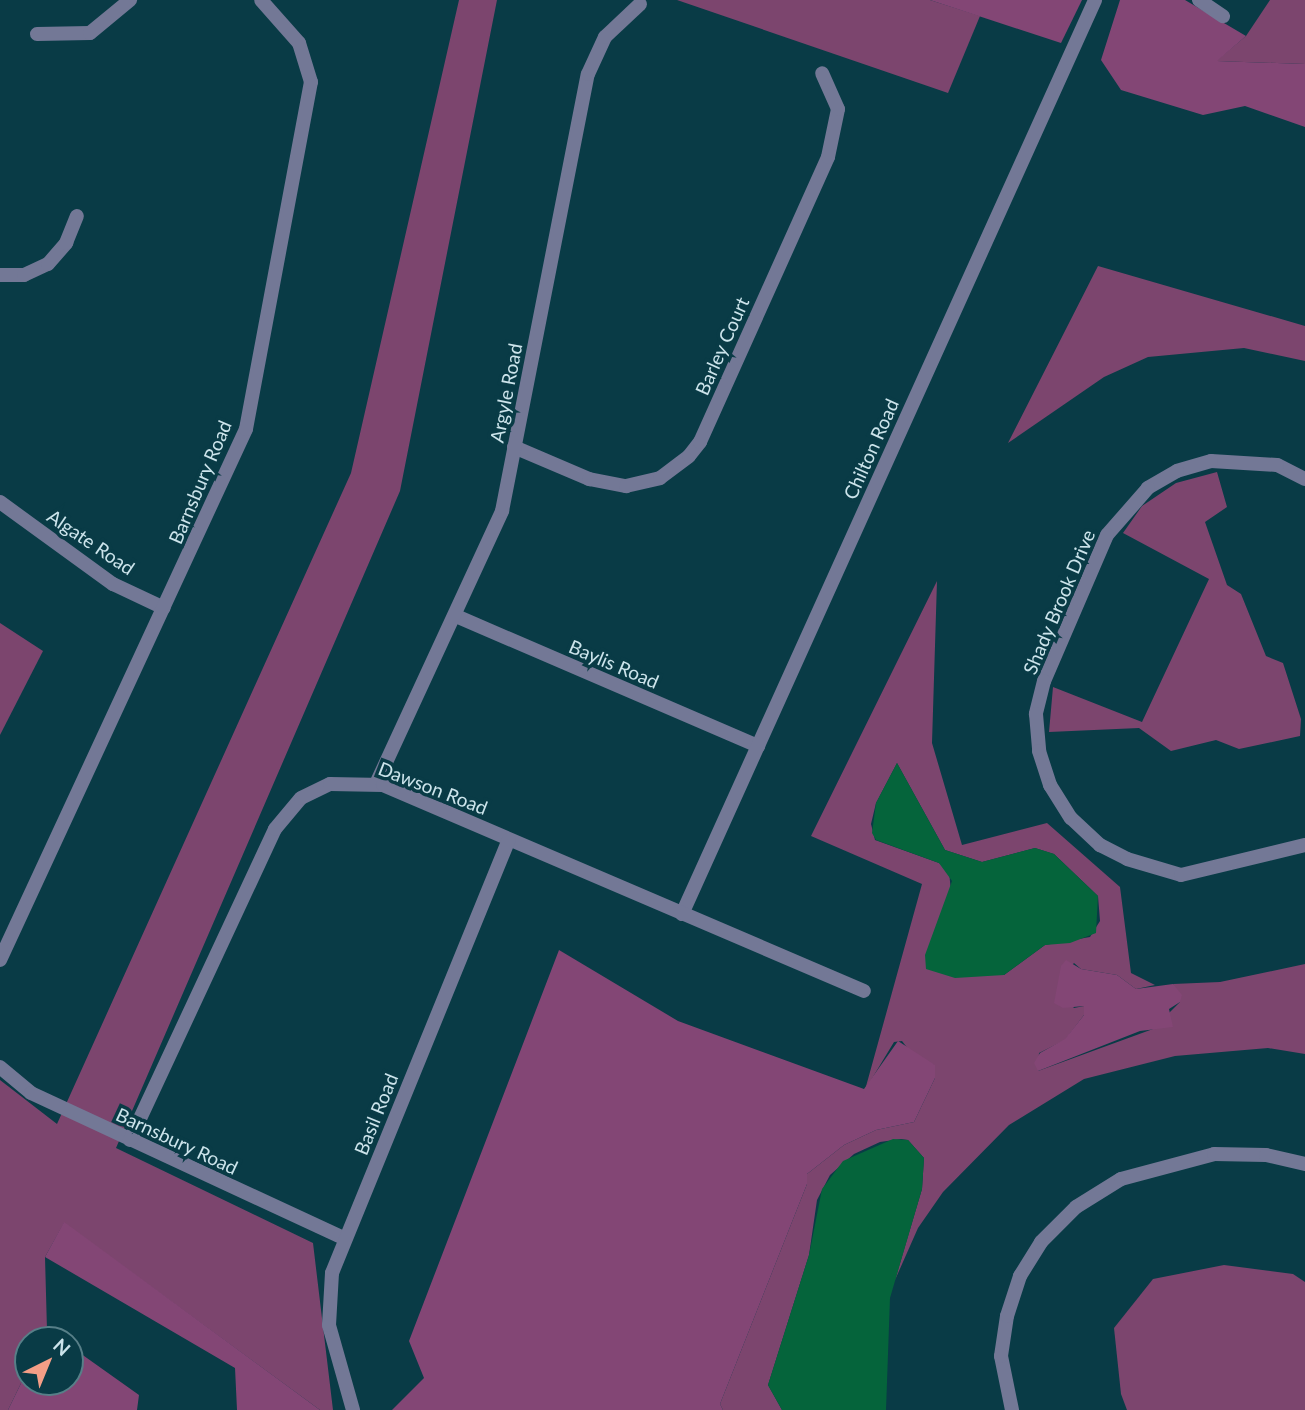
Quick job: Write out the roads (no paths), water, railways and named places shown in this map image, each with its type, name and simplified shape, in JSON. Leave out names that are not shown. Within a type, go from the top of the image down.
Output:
[{"type":"street","points":[[37,34],[90,33],[131,0]]},
{"type":"street","name":"Barnsbury Road","points":[[0,960],[242,440],[306,131],[311,82],[307,60],[290,30],[261,0]]},
{"type":"street","name":"Chilton Road","points":[[682,914],[1095,0]]},
{"type":"street","points":[[1199,0],[1223,16]]},
{"type":"street","name":"Argyle Road","points":[[376,783],[456,616],[502,511],[588,74],[606,37],[640,4]]},
{"type":"street","name":"Barley Court","points":[[514,447],[589,479],[626,486],[660,478],[689,456],[700,442],[832,146],[838,109],[822,72]]},
{"type":"street","points":[[0,275],[24,275],[48,264],[66,243],[77,216]]},
{"type":"street","name":"Shady Brook Drive","points":[[1305,479],[1277,465],[1211,461],[1177,471],[1148,488],[1107,535],[1044,681],[1036,714],[1039,751],[1050,785],[1071,818],[1100,845],[1127,859],[1181,875],[1305,845]]},
{"type":"street","name":"Algate Road","points":[[0,502],[113,583],[164,608]]},
{"type":"street","name":"Baylis Road","points":[[456,616],[758,746]]},
{"type":"street","name":"Dawson Road","points":[[130,1140],[287,811],[301,798],[330,784],[376,783],[864,991]]},
{"type":"street","name":"Basil Road","points":[[353,1410],[328,1316],[332,1273],[509,840]]},
{"type":"street","name":"Barnsbury Road","points":[[0,1067],[31,1093],[345,1240]]},
{"type":"street","points":[[1012,1410],[1001,1356],[1007,1316],[1020,1276],[1041,1242],[1076,1207],[1121,1179],[1179,1161],[1214,1154],[1266,1155],[1305,1164]]}]
